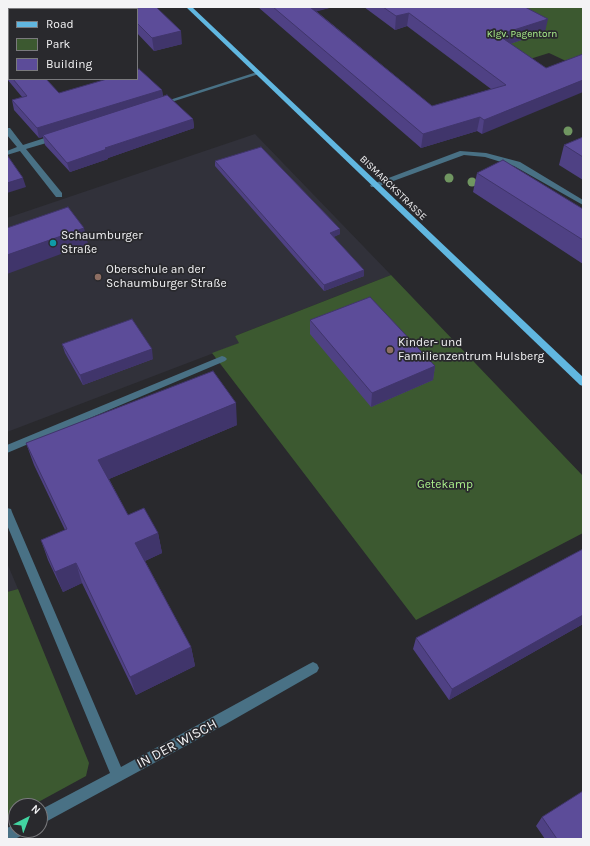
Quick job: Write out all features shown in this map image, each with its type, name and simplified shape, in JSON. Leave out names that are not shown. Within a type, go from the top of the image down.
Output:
[{"type":"main road","name":"BISMARCKSTRASSE","points":[[189,7],[583,384]]},
{"type":"street","points":[[156,106],[259,73]]},
{"type":"street","points":[[7,130],[59,195]]},
{"type":"street","points":[[7,153],[67,134]]},
{"type":"street","points":[[374,185],[463,153],[486,155],[517,164],[583,203]]},
{"type":"street","points":[[7,449],[222,359]]},
{"type":"street","points":[[7,512],[118,775]]},
{"type":"street","name":"IN DER WISCH","points":[[48,814],[221,720],[313,668]]},
{"type":"shaded area","points":[[255,134],[391,275],[235,336],[240,343],[7,432],[7,218]]},
{"type":"shaded area","points":[[7,563],[18,589],[7,592]]},
{"type":"green space","name":"Klgv. Pagentorn","points":[[383,7],[583,7],[583,69],[549,53],[517,63]]},
{"type":"green space","name":"Getekamp","points":[[391,275],[583,476],[583,533],[416,620],[212,353],[239,343],[235,336]]},
{"type":"green space","points":[[18,589],[89,763],[86,776],[46,798],[8,798],[7,819],[7,592]]},
{"type":"building","points":[[7,7],[18,7],[8,8],[7,10]]},
{"type":"building","points":[[122,7],[156,7],[181,31],[152,38],[138,24],[138,8]]},
{"type":"building","points":[[273,7],[310,7],[432,106],[506,85],[409,13],[396,16],[383,7],[525,7],[548,19],[498,35],[546,68],[583,54],[583,80],[484,120],[480,117],[423,134]]},
{"type":"building","points":[[7,37],[8,74],[7,72]]},
{"type":"building","points":[[138,70],[162,90],[37,128],[12,100],[27,96],[14,80],[47,80],[59,93],[104,80],[138,80]]},
{"type":"building","points":[[167,95],[193,119],[105,148],[107,149],[67,163],[43,135]]},
{"type":"building","points":[[583,137],[583,157],[564,145]]},
{"type":"building","points":[[261,147],[340,229],[330,233],[364,270],[324,285],[215,161]]},
{"type":"building","points":[[7,155],[23,178],[7,183]]},
{"type":"building","points":[[503,160],[583,209],[583,240],[477,173]]},
{"type":"building","points":[[68,207],[84,228],[7,255],[7,228]]},
{"type":"building","points":[[370,297],[435,366],[372,393],[310,320]]},
{"type":"building","points":[[132,319],[152,349],[80,375],[62,344]]},
{"type":"building","points":[[213,371],[236,403],[98,460],[128,515],[144,508],[158,533],[135,543],[191,647],[130,677],[76,563],[55,572],[41,540],[67,529],[26,443]]},
{"type":"building","points":[[583,549],[583,615],[452,689],[416,638]]},
{"type":"building","points":[[583,791],[583,839],[557,839],[542,817]]},
{"type":"place","name":"Schaumburger Straße","points":[[53,243]]},
{"type":"place","name":"Oberschule an der Schaumburger Straße","points":[[98,277]]},
{"type":"place","name":"Kinder- und Familienzentrum Hulsberg","points":[[390,350]]}]
